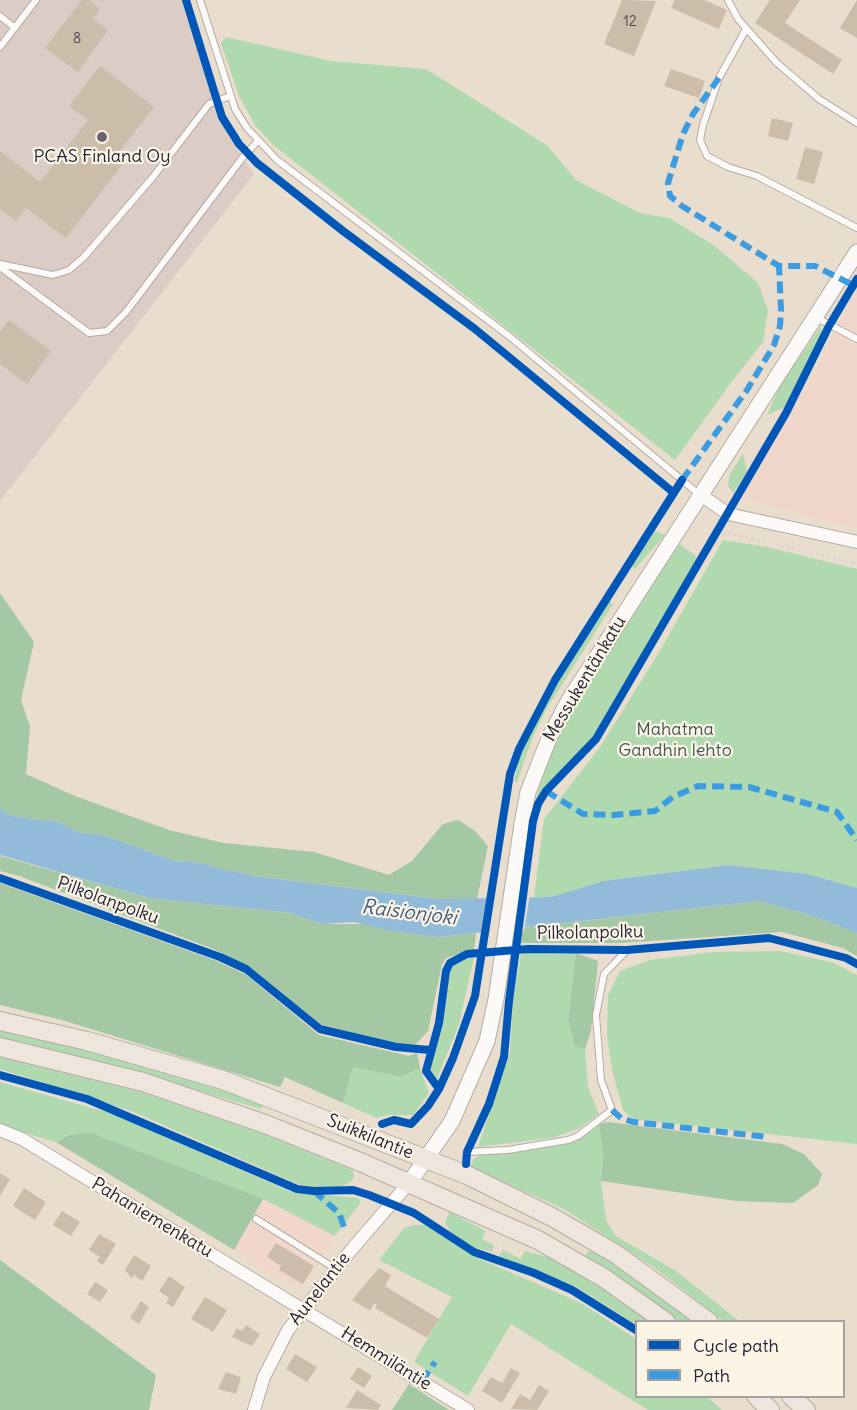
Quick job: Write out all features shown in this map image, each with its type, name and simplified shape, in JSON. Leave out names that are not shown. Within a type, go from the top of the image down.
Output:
[{"type":"main road","name":"Suikkilantie","points":[[0,1021],[87,1041],[223,1080],[477,1180],[561,1221],[643,1272],[706,1320]]},
{"type":"main road","name":"Suikkilantie","points":[[0,1047],[78,1064],[154,1086],[265,1124],[409,1183],[538,1240],[604,1278],[663,1320]]},
{"type":"main road","points":[[758,1398],[770,1410]]},
{"type":"main road","points":[[793,1398],[806,1410]]},
{"type":"street","name":"Messukentänkatu","points":[[409,1183],[452,1121],[479,1063],[496,999],[528,792],[550,736],[569,700],[857,252]]},
{"type":"street","points":[[701,495],[728,514],[857,542]]},
{"type":"street","name":"Pahaniemenkatu","points":[[0,1130],[22,1139],[304,1309]]},
{"type":"street","name":"Aunelantie","points":[[254,1410],[264,1377],[288,1330],[409,1183]]},
{"type":"street","name":"Hemmiläntie","points":[[304,1309],[468,1410]]},
{"type":"lane","points":[[0,47],[36,0]]},
{"type":"lane","points":[[200,0],[234,109],[258,141],[277,160],[509,336],[701,495]]},
{"type":"lane","points":[[728,0],[746,28],[797,81],[819,99],[857,123]]},
{"type":"lane","points":[[0,16],[15,28]]},
{"type":"lane","points":[[746,28],[719,78],[703,125],[700,140],[707,156],[728,167],[757,176],[857,228]]},
{"type":"lane","points":[[0,266],[53,275],[69,270],[153,177],[209,104],[230,96]]},
{"type":"lane","points":[[0,266],[89,333],[107,331],[126,312],[243,157],[258,141]]},
{"type":"lane","points":[[815,316],[857,339]]},
{"type":"lane","points":[[467,1152],[508,1150],[568,1140],[578,1136],[612,1110],[602,1080],[596,1015],[604,974],[627,950]]},
{"type":"lane","points":[[256,1220],[336,1269]]},
{"type":"path","points":[[715,537],[728,514]]},
{"type":"path","points":[[715,537],[731,534],[857,564]]},
{"type":"path","points":[[603,603],[612,593]]},
{"type":"path","points":[[493,1259],[500,1243]]},
{"type":"path","points":[[484,1255],[503,1262]]},
{"type":"shaded area","points":[[0,0],[183,0],[226,133],[254,174],[0,501]]},
{"type":"shaded area","points":[[857,288],[857,528],[741,498],[816,369]]},
{"type":"shaded area","points":[[263,1199],[335,1236],[303,1286],[295,1288],[234,1250]]},
{"type":"green space","points":[[226,37],[331,61],[426,69],[548,146],[576,180],[640,213],[669,218],[715,246],[758,283],[768,310],[763,342],[675,460],[272,144],[255,125],[239,96],[221,43]]},
{"type":"green space","points":[[821,326],[821,335],[785,407],[767,415],[780,386]]},
{"type":"green space","points":[[743,453],[747,472],[733,493],[728,485],[730,474]]},
{"type":"green space","points":[[655,531],[665,535],[635,569],[631,566]]},
{"type":"green space","name":"Mahatma Gandhin lehto","points":[[723,540],[767,547],[857,569],[857,888],[808,874],[728,865],[603,881],[551,897],[534,897],[544,819],[600,747],[658,654]]},
{"type":"green space","points":[[678,543],[695,555],[697,561],[604,722],[592,739],[544,791],[537,804],[534,804],[548,760],[570,713]]},
{"type":"green space","points":[[0,593],[34,642],[21,700],[30,727],[26,774],[75,796],[169,830],[224,843],[314,852],[389,875],[412,861],[443,824],[458,820],[475,831],[488,846],[477,899],[438,899],[254,876],[190,861],[178,862],[103,835],[81,833],[59,822],[11,816],[0,809]]},
{"type":"green space","points":[[609,601],[613,604],[546,710],[532,739],[517,782],[514,782],[519,758],[546,702]]},
{"type":"green space","points":[[0,856],[149,898],[291,913],[321,924],[369,924],[391,931],[439,937],[476,933],[474,950],[446,958],[442,964],[428,1031],[416,1044],[398,1044],[320,1024],[248,966],[216,950],[19,876],[0,871]]},
{"type":"green space","points":[[0,883],[214,960],[245,974],[319,1035],[409,1056],[417,1053],[420,1068],[401,1077],[353,1067],[343,1103],[285,1077],[280,1087],[62,1020],[0,1005]]},
{"type":"green space","points":[[759,901],[810,915],[857,933],[857,956],[843,948],[782,932],[621,943],[521,943],[522,928]]},
{"type":"green space","points":[[781,951],[834,963],[857,975],[857,1144],[633,1119],[623,1110],[612,1070],[607,1035],[608,995],[620,971],[650,960],[713,952]]},
{"type":"green space","points":[[521,953],[576,953],[568,1021],[575,1045],[585,1049],[588,1087],[599,1114],[578,1129],[552,1138],[478,1147],[510,1053],[513,1002]]},
{"type":"green space","points":[[576,953],[598,961],[591,1031],[585,1049],[575,1046],[568,1021]]},
{"type":"green space","points":[[474,957],[459,1024],[437,1079],[430,1070],[431,1060],[440,1027],[449,974],[456,963]]},
{"type":"green space","points":[[0,1030],[135,1062],[263,1104],[261,1109],[132,1071],[0,1038]]},
{"type":"green space","points":[[0,1056],[141,1092],[263,1134],[353,1170],[354,1176],[352,1181],[342,1186],[318,1188],[298,1184],[131,1111],[0,1069]]},
{"type":"green space","points":[[353,1067],[401,1077],[420,1068],[429,1093],[413,1115],[387,1115],[377,1118],[343,1103]]},
{"type":"green space","points":[[0,1082],[113,1114],[291,1192],[358,1198],[361,1202],[335,1236],[263,1199],[69,1135],[55,1142],[0,1125]]},
{"type":"green space","points":[[608,1122],[782,1144],[804,1154],[822,1174],[818,1185],[793,1203],[736,1201],[601,1181],[603,1155],[599,1124]]},
{"type":"green space","points":[[599,1124],[603,1155],[601,1181],[606,1220],[616,1236],[676,1271],[738,1320],[722,1320],[658,1270],[564,1209],[469,1167],[474,1159],[483,1154],[573,1142]]},
{"type":"green space","points":[[91,1133],[263,1199],[234,1250],[56,1142],[69,1135]]},
{"type":"green space","points":[[449,1212],[486,1231],[482,1239],[494,1245],[492,1252],[473,1247],[451,1232],[445,1224]]},
{"type":"green space","points":[[425,1225],[473,1256],[583,1304],[635,1338],[635,1398],[708,1398],[722,1410],[648,1410],[511,1324],[468,1396],[414,1362],[452,1297],[379,1260],[404,1228]]},
{"type":"green space","points":[[503,1250],[521,1259],[525,1251],[559,1260],[650,1320],[635,1320],[635,1324],[575,1286],[499,1256]]},
{"type":"green space","points":[[589,1251],[606,1257],[695,1320],[678,1320],[640,1291],[584,1257]]},
{"type":"green space","points":[[0,1260],[156,1375],[149,1410],[0,1410]]},
{"type":"green space","points":[[409,1384],[449,1410],[392,1410]]},
{"type":"water","name":"Raisionjoki","points":[[0,809],[11,816],[59,822],[81,833],[103,835],[178,862],[190,861],[254,876],[438,899],[551,897],[603,881],[728,865],[808,874],[857,888],[857,933],[810,915],[759,901],[439,937],[391,931],[354,922],[321,924],[291,913],[149,898],[0,855]]},
{"type":"pier","points":[[530,894],[524,931],[481,935],[487,896]]},
{"type":"building","points":[[82,0],[89,0],[100,9],[93,19],[108,30],[78,72],[45,48]]},
{"type":"building","points":[[622,0],[656,1],[634,56],[604,44]]},
{"type":"building","points":[[675,0],[704,0],[727,10],[719,29],[671,8]]},
{"type":"building","points":[[770,0],[800,0],[785,23],[842,60],[833,74],[755,23]]},
{"type":"building","points":[[857,0],[857,38],[840,28]]},
{"type":"building","name":"PCAS Finland Oy","points":[[100,66],[154,107],[117,155],[125,161],[66,238],[26,208],[16,221],[0,209],[0,151],[40,182],[88,120],[69,106]]},
{"type":"building","points":[[671,69],[705,81],[699,98],[664,86]]},
{"type":"building","points":[[772,118],[793,123],[788,141],[768,136]]},
{"type":"building","points":[[805,147],[823,152],[814,184],[796,179]]},
{"type":"building","points":[[9,320],[51,351],[27,384],[0,364],[0,332]]},
{"type":"building","points":[[0,1173],[10,1179],[0,1196]]},
{"type":"building","points":[[24,1188],[46,1202],[35,1220],[13,1206]]},
{"type":"building","points":[[62,1211],[80,1222],[71,1236],[53,1225]]},
{"type":"building","points":[[99,1234],[116,1244],[103,1265],[97,1261],[100,1257],[89,1250]]},
{"type":"building","points":[[276,1243],[314,1266],[303,1284],[279,1270],[281,1266],[267,1257]]},
{"type":"building","points":[[134,1255],[151,1266],[142,1281],[134,1275],[132,1279],[125,1270]]},
{"type":"building","points":[[379,1268],[391,1275],[385,1286],[439,1319],[427,1338],[375,1308],[377,1305],[374,1303],[370,1311],[352,1300]]},
{"type":"building","points":[[169,1276],[185,1287],[173,1307],[166,1303],[169,1298],[159,1291]]},
{"type":"building","points":[[95,1282],[108,1290],[100,1302],[87,1294]]},
{"type":"building","points":[[205,1297],[227,1310],[213,1332],[191,1319]]},
{"type":"building","points":[[141,1301],[149,1307],[139,1324],[130,1318]]},
{"type":"building","points":[[246,1325],[260,1334],[252,1346],[232,1337],[237,1328],[242,1331]]},
{"type":"building","points":[[295,1354],[317,1367],[307,1382],[286,1369]]},
{"type":"building","points":[[358,1367],[372,1376],[364,1388],[350,1379]]},
{"type":"building","points":[[511,1368],[520,1373],[502,1403],[482,1391],[491,1377],[502,1383]]},
{"type":"building","points":[[226,1372],[241,1377],[236,1394],[218,1389]]},
{"type":"building","points":[[539,1385],[549,1391],[537,1410],[511,1409],[520,1394],[530,1400]]},
{"type":"building","points":[[357,1390],[381,1405],[378,1410],[346,1408]]},
{"type":"marked path","points":[[719,78],[693,114],[683,134],[668,183],[670,196],[682,206],[779,266],[815,266],[857,287]]},
{"type":"marked path","points":[[682,480],[747,390],[774,345],[780,326],[779,266]]},
{"type":"marked path","points":[[546,791],[583,814],[614,815],[655,811],[673,797],[698,786],[749,787],[837,812],[857,840]]},
{"type":"marked path","points":[[612,1110],[621,1118],[633,1122],[768,1137]]},
{"type":"marked path","points":[[314,1191],[339,1213],[345,1230]]},
{"type":"marked path","points":[[422,1381],[435,1362]]},
{"type":"cycle path","points":[[186,0],[222,117],[239,144],[257,163],[343,231],[475,329],[674,493]]},
{"type":"cycle path","points":[[466,1164],[467,1152],[489,1104],[504,1057],[509,1001],[533,821],[538,804],[546,791],[596,739],[786,413],[829,326],[857,279]]},
{"type":"cycle path","points":[[382,1124],[394,1120],[411,1124],[428,1106],[439,1089],[453,1058],[475,996],[510,774],[519,749],[555,680],[682,480]]},
{"type":"cycle path","name":"Pilkolanpolku","points":[[0,878],[220,957],[246,969],[320,1029],[396,1047],[430,1050]]},
{"type":"cycle path","name":"Pilkolanpolku","points":[[439,1089],[426,1071],[439,1023],[446,971],[450,963],[467,954],[528,949],[627,950],[769,938],[846,958],[857,964]]},
{"type":"cycle path","points":[[0,1075],[87,1099],[297,1189],[353,1190],[414,1213],[474,1252],[534,1273],[572,1290],[635,1329]]},
{"type":"place","name":"PCAS Finland Oy","points":[[102,137]]}]
